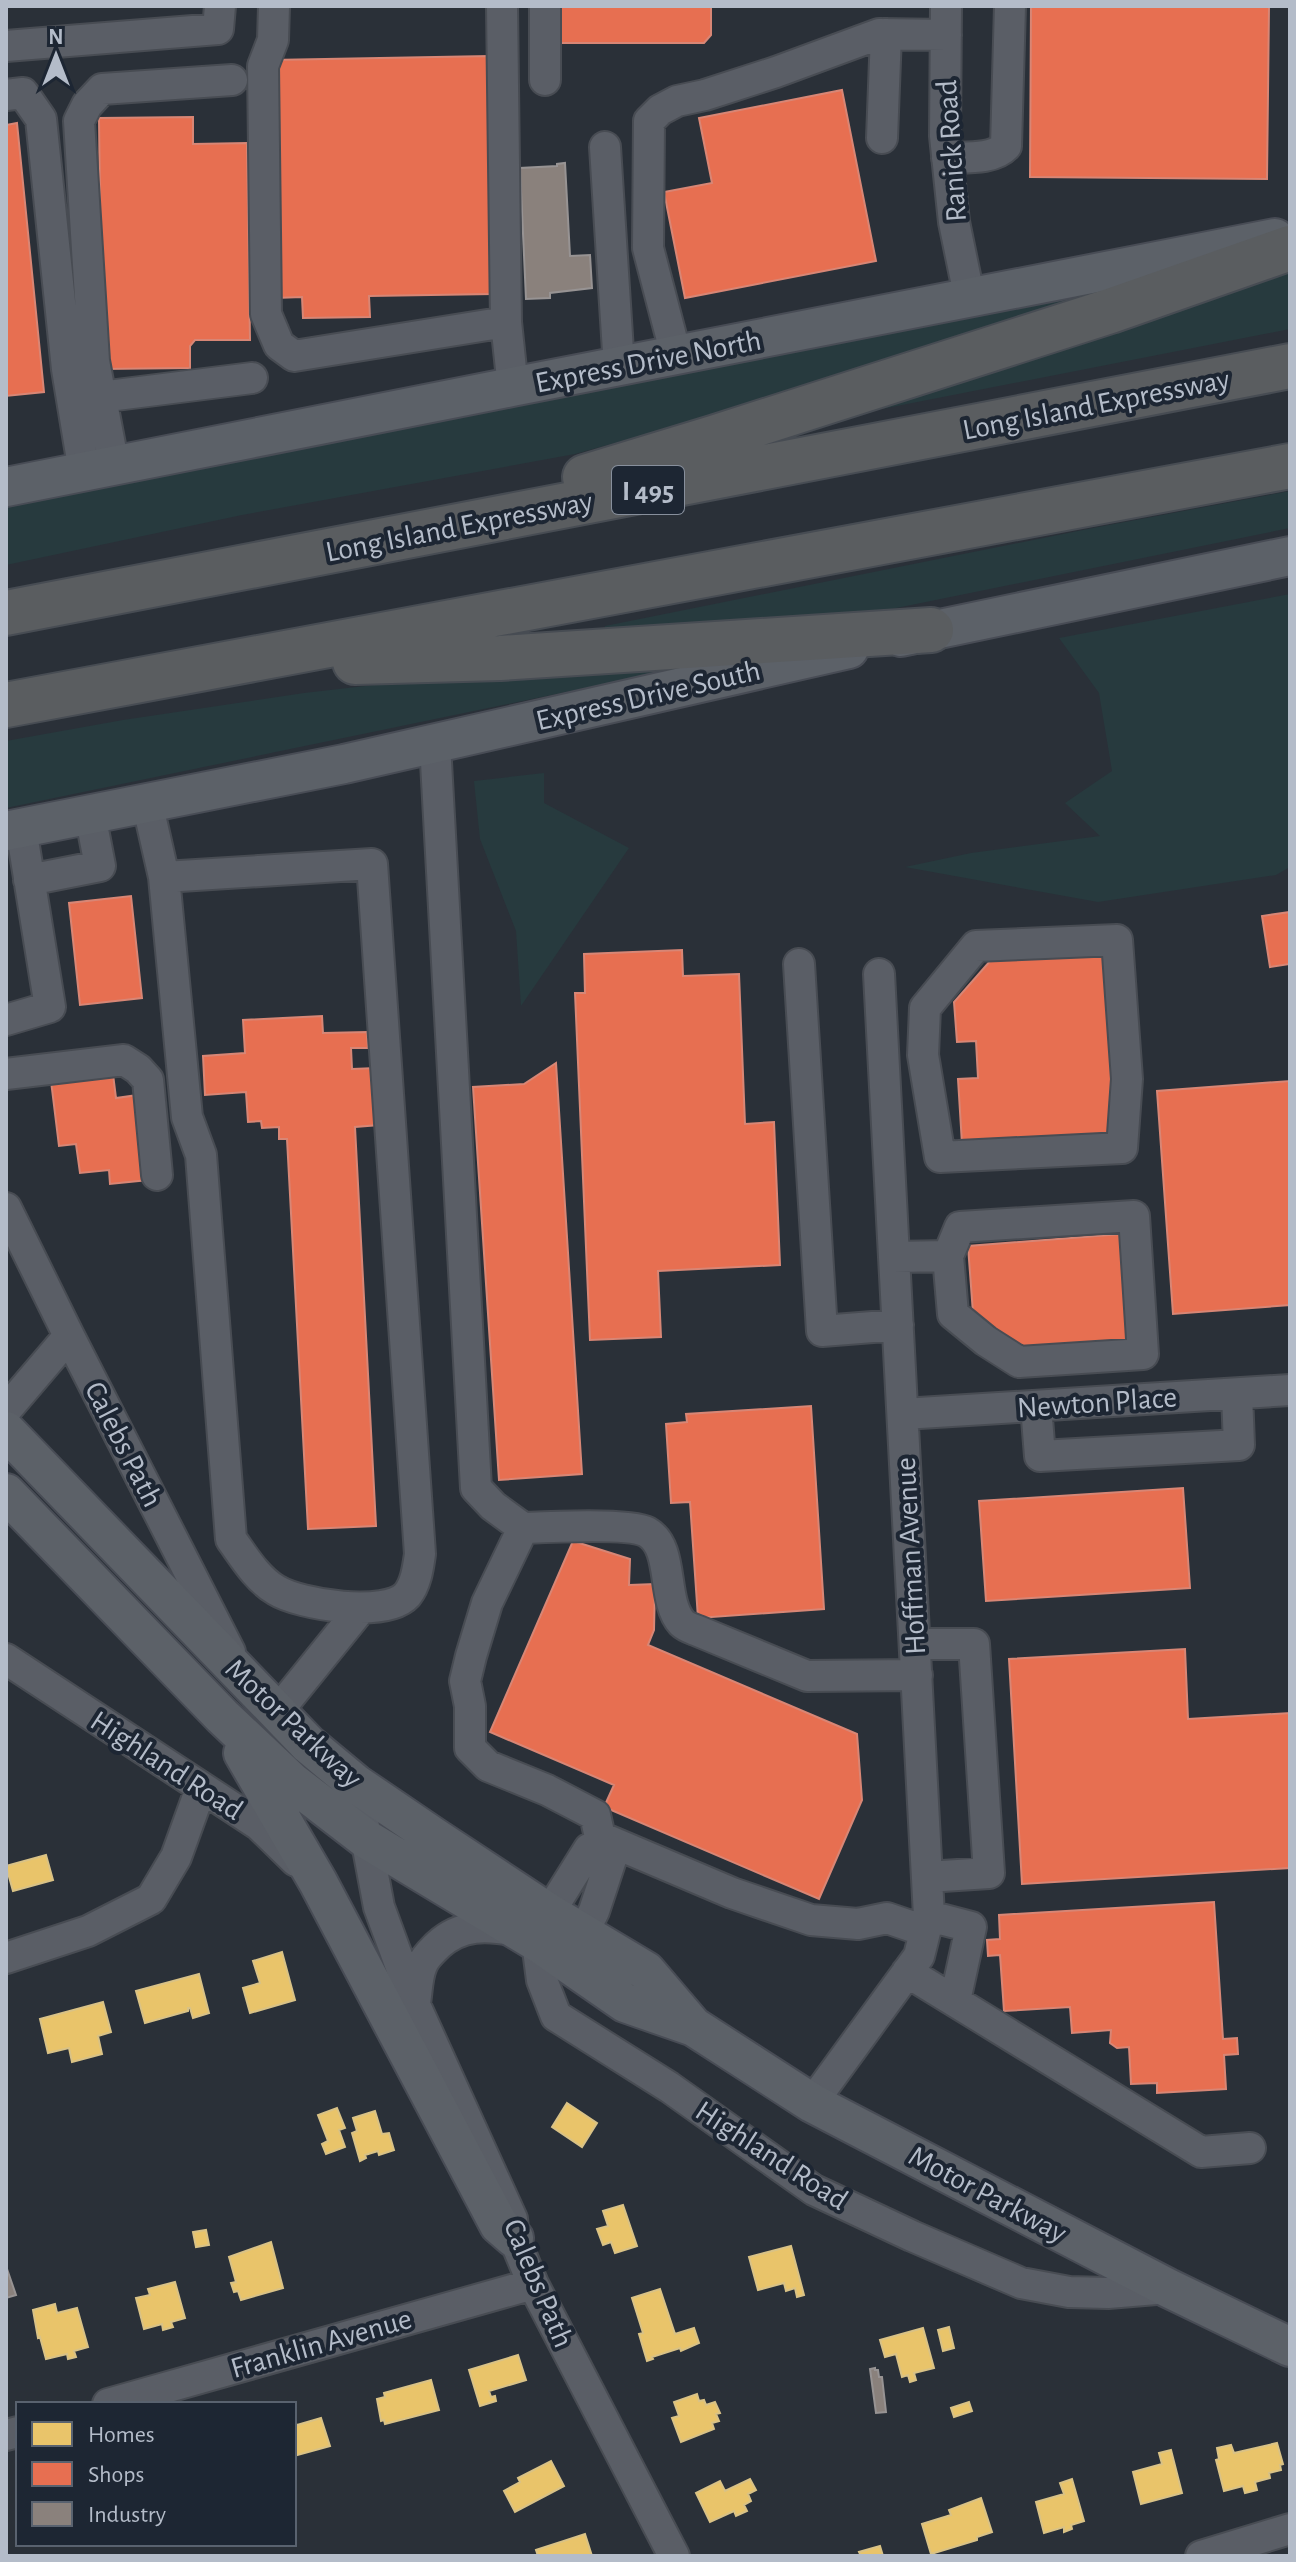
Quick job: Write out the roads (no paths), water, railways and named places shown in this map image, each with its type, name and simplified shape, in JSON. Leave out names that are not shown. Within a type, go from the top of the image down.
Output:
[{"type":"highway","points":[[108,593],[586,476],[1110,311],[1290,248]]},
{"type":"highway","name":"Long Island Expressway","points":[[6,613],[1290,366]]},
{"type":"highway","points":[[6,705],[1290,466]]},
{"type":"highway","points":[[256,659],[360,663],[500,658],[931,630]]},
{"type":"main road","name":"Express Drive North","points":[[6,487],[969,295],[1290,235]]},
{"type":"main road","name":"Express Drive South","points":[[13,829],[435,744],[931,630],[1290,556]]},
{"type":"main road","name":"Motor Parkway","points":[[6,1431],[309,1745],[625,2003],[694,2027],[812,2103],[1168,2288],[1290,2347]]},
{"type":"main road","name":"Motor Parkway","points":[[6,1493],[222,1716],[292,1782],[366,1839],[536,1929],[583,1933],[646,1971],[694,2027]]},
{"type":"main road","points":[[222,1716],[318,1882],[499,2225],[514,2238]]},
{"type":"street","points":[[6,46],[218,29],[220,6]]},
{"type":"street","points":[[274,6],[273,40],[263,66],[266,314],[279,345],[294,356],[506,322]]},
{"type":"street","points":[[502,6],[506,322],[513,388]]},
{"type":"street","points":[[545,6],[545,80]]},
{"type":"street","points":[[947,158],[993,154],[1006,146],[1010,6]]},
{"type":"street","points":[[676,355],[648,248],[649,121],[660,110],[677,101],[748,81],[879,34],[946,21]]},
{"type":"street","name":"Ranick Road","points":[[946,21],[945,136],[954,222],[969,295]]},
{"type":"street","points":[[882,138],[886,34]]},
{"type":"street","points":[[99,469],[100,397],[94,361],[79,121],[87,105],[102,89],[232,80]]},
{"type":"street","points":[[6,95],[23,93],[41,119],[67,369],[99,469]]},
{"type":"street","points":[[605,147],[619,367]]},
{"type":"street","points":[[100,397],[252,378]]},
{"type":"street","points":[[435,744],[476,1488],[493,1506],[523,1528],[555,1526],[646,1531],[660,1544],[674,1610],[683,1625],[807,1676],[917,1675]]},
{"type":"street","points":[[147,802],[164,877],[187,1117],[201,1155],[231,1539],[274,1589],[295,1600],[361,1608],[391,1605],[406,1596],[416,1577],[420,1554],[372,864],[164,877]]},
{"type":"street","points":[[29,880],[100,866],[90,814]]},
{"type":"street","points":[[6,1020],[50,1007],[29,880],[13,829]]},
{"type":"street","points":[[1117,940],[1127,1079],[1122,1148],[940,1157],[923,1055],[925,1008],[976,946],[1117,940]]},
{"type":"street","points":[[799,964],[822,1331],[898,1325]]},
{"type":"street","name":"Hoffman Avenue","points":[[812,2103],[919,1956],[927,1923],[917,1675],[879,974]]},
{"type":"street","points":[[882,1055],[923,1055]]},
{"type":"street","points":[[13,1072],[124,1060],[138,1069],[148,1080],[157,1175]]},
{"type":"street","name":"Calebs Path","points":[[6,1208],[244,1679]]},
{"type":"street","points":[[1134,1216],[1143,1354],[1019,1362],[986,1341],[953,1314],[948,1256],[960,1227],[1134,1216]]},
{"type":"street","points":[[894,1257],[948,1256]]},
{"type":"street","points":[[6,1410],[69,1336]]},
{"type":"street","name":"Newton Place","points":[[903,1414],[1290,1390]]},
{"type":"street","points":[[1036,1406],[1040,1456],[1239,1445],[1237,1394]]},
{"type":"street","points":[[523,1528],[487,1603],[465,1681],[470,1706],[470,1748],[488,1766],[547,1790],[595,1815],[600,1837],[732,1893],[811,1920],[858,1924],[887,1918],[971,1927],[955,2001]]},
{"type":"street","points":[[277,1712],[361,1608]]},
{"type":"street","points":[[915,1644],[974,1644],[989,1873],[927,1877]]},
{"type":"street","name":"Highland Road","points":[[6,1659],[259,1825],[318,1882]]},
{"type":"street","name":"Calebs Path","points":[[356,1784],[379,1907],[415,2005],[512,2219],[514,2238],[533,2284],[674,2556]]},
{"type":"street","points":[[6,1958],[88,1931],[151,1899],[176,1857],[201,1788]]},
{"type":"street","points":[[415,2005],[421,1967],[426,1957],[448,1936],[467,1928],[490,1926],[536,1929],[589,1849],[616,1844]]},
{"type":"street","points":[[583,1933],[594,1911],[616,1844]]},
{"type":"street","name":"Highland Road","points":[[536,1929],[542,1980],[556,2016],[669,2087],[814,2190],[1021,2283],[1069,2292],[1108,2293],[1168,2288]]},
{"type":"street","points":[[907,1972],[1201,2152],[1250,2148]]},
{"type":"street","name":"Franklin Avenue","points":[[115,2402],[533,2284]]},
{"type":"street","points":[[1201,2556],[1290,2529]]}]
